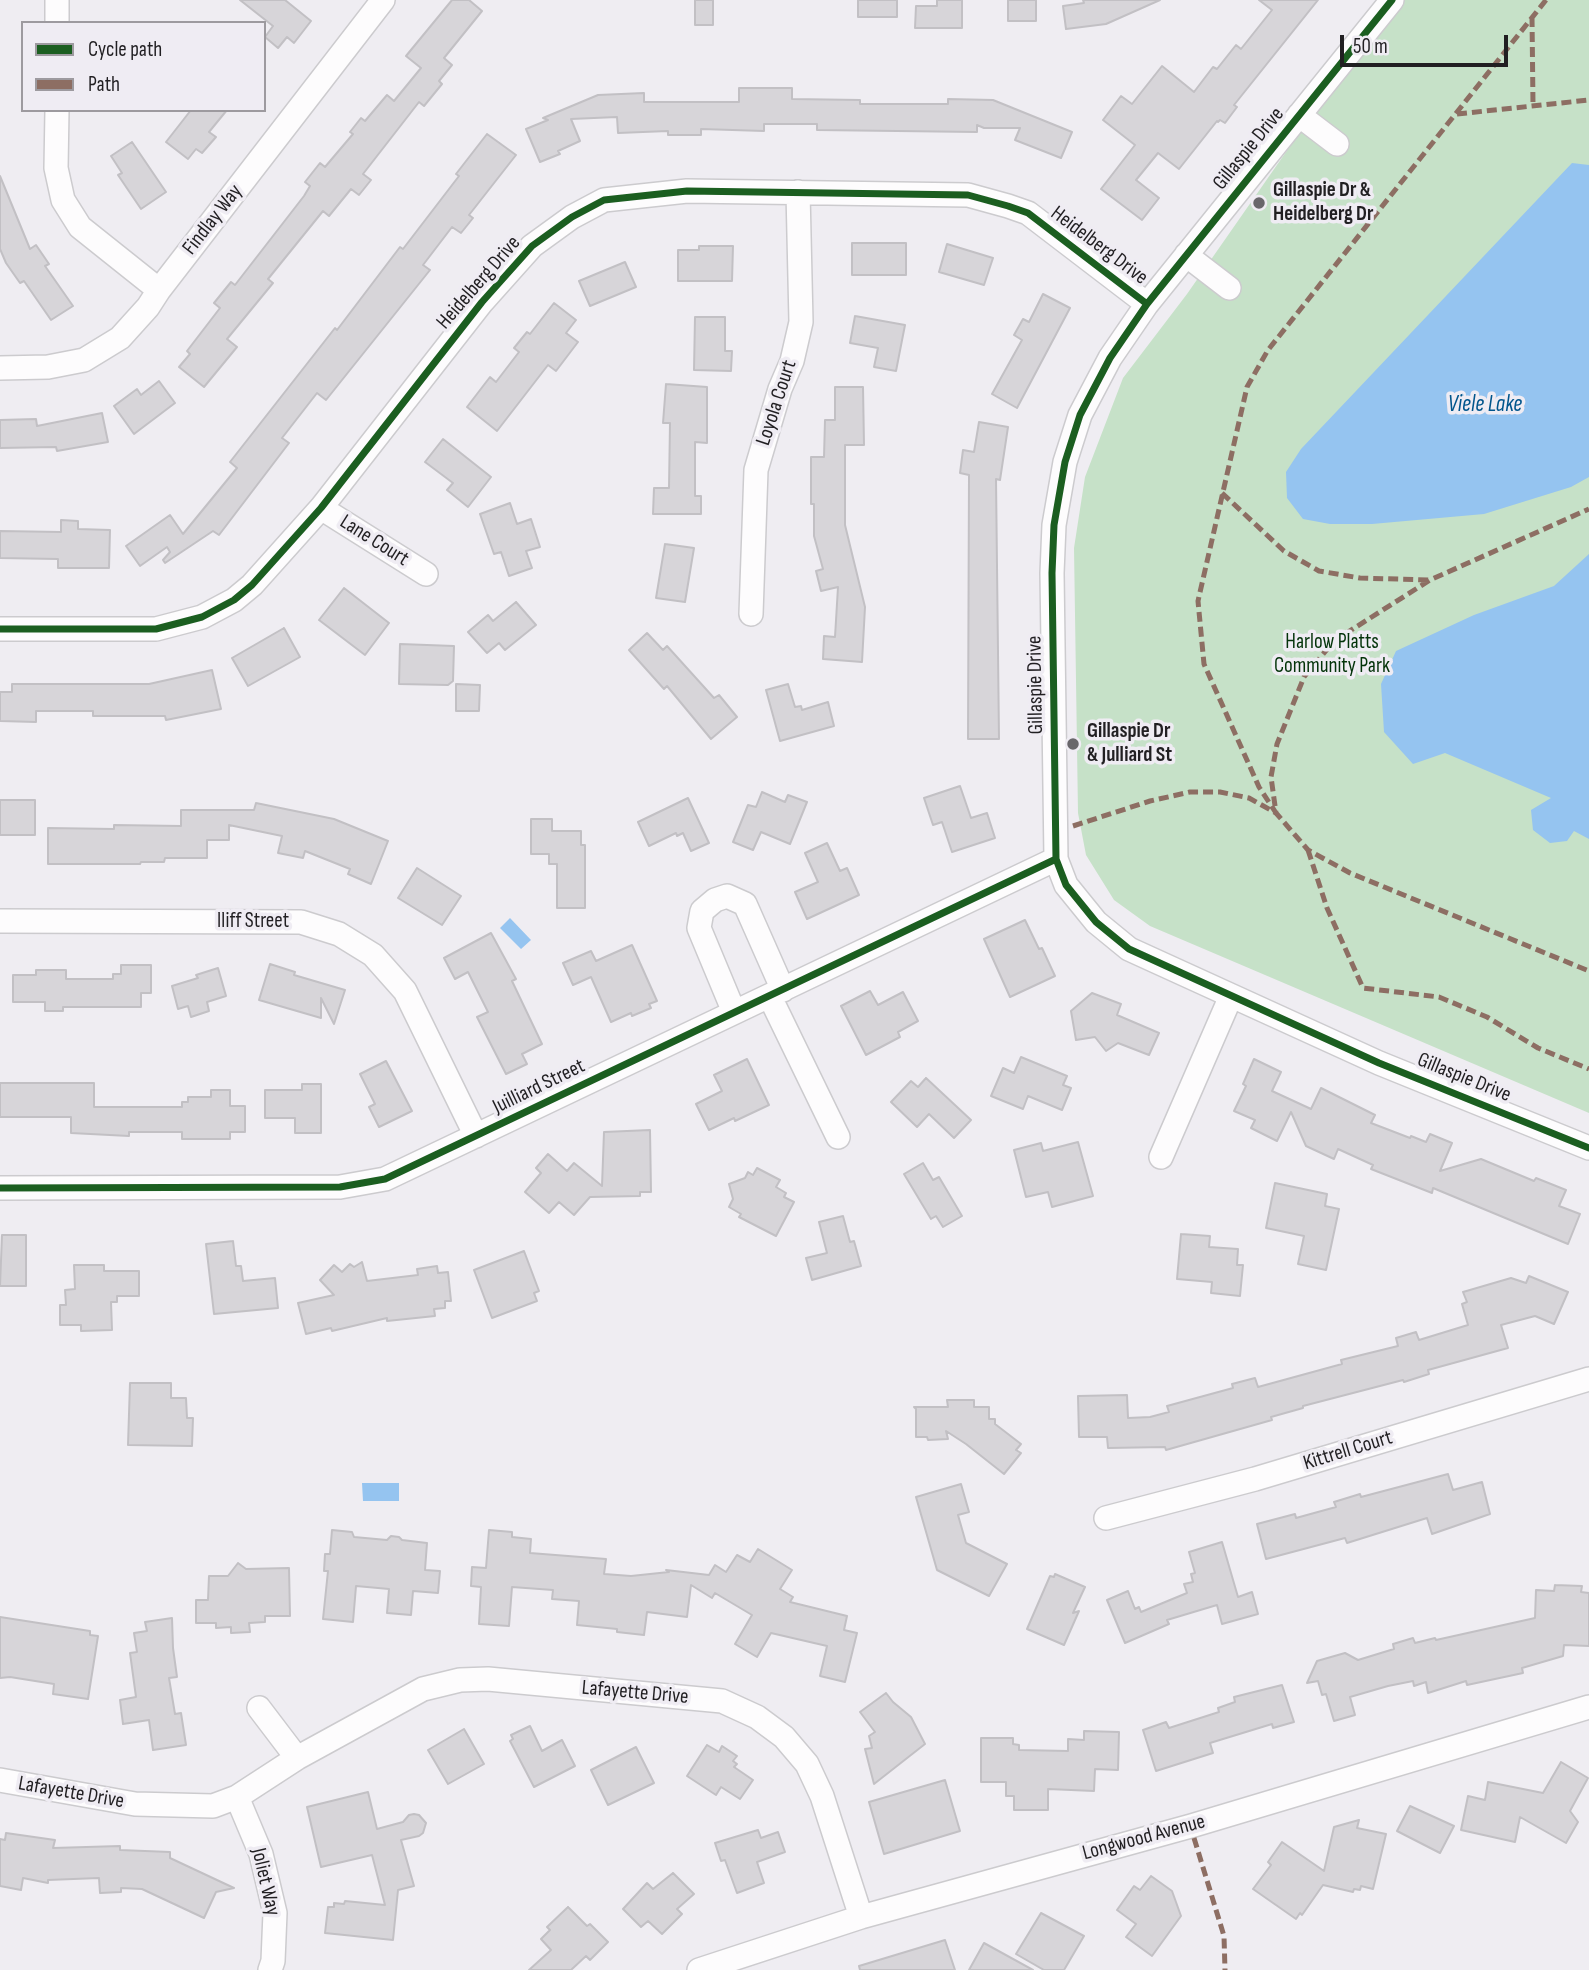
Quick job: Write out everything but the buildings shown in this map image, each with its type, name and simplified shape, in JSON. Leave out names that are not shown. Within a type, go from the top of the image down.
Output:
[{"type":"street","points":[[57,0],[57,21]]},
{"type":"street","name":"Findlay Way","points":[[0,368],[48,368],[84,360],[120,338],[148,307],[159,289],[383,0]]},
{"type":"street","name":"Gillaspie Drive","points":[[1392,0],[1147,304],[1110,358],[1080,415],[1065,461],[1054,525],[1052,573],[1056,859],[1066,885],[1096,922],[1129,949],[1379,1063],[1589,1148]]},
{"type":"street","points":[[57,112],[56,168],[63,200],[80,227],[159,289]]},
{"type":"street","points":[[1299,114],[1336,144]]},
{"type":"street","name":"Heidelberg Drive","points":[[0,629],[156,629],[202,617],[234,600],[252,585],[321,508],[482,302],[531,246],[572,217],[604,200],[687,191],[968,195],[1028,214],[1147,304]]},
{"type":"street","name":"Loyola Court","points":[[751,614],[756,470],[780,389],[792,361],[801,323],[798,192]]},
{"type":"street","points":[[1186,255],[1229,288]]},
{"type":"street","name":"Lane Court","points":[[321,508],[426,574]]},
{"type":"street","name":"Juilliard Street","points":[[0,1188],[340,1187],[385,1179],[1056,859]]},
{"type":"street","points":[[734,1012],[699,928],[702,911],[715,900],[727,896],[745,904],[777,993],[838,1137]]},
{"type":"street","name":"Iliff Street","points":[[0,920],[301,922],[339,934],[373,955],[405,991],[476,1136]]},
{"type":"street","points":[[1161,1157],[1231,996]]},
{"type":"street","name":"Kittrell Court","points":[[1106,1518],[1255,1479],[1589,1379]]},
{"type":"street","name":"Lafayette Drive","points":[[0,1780],[135,1804],[213,1806],[237,1797],[297,1758],[423,1689],[460,1680],[488,1679],[722,1701],[757,1717],[784,1738],[807,1764],[822,1796],[861,1917]]},
{"type":"street","name":"Longwood Avenue","points":[[699,1970],[861,1917],[1191,1826],[1589,1707]]},
{"type":"street","points":[[259,1708],[297,1758]]},
{"type":"street","name":"Joliet Way","points":[[237,1797],[261,1854],[275,1913],[270,1970]]},
{"type":"green space","name":"Harlow Platts Community Park","points":[[1392,0],[1589,0],[1589,1113],[1150,926],[1114,900],[1086,855],[1078,813],[1074,548],[1085,477],[1123,378],[1187,294]]},
{"type":"water","name":"Viele Lake","points":[[1572,163],[1589,165],[1589,477],[1571,487],[1484,514],[1372,524],[1330,524],[1303,519],[1287,498],[1286,472],[1301,449]]},
{"type":"water","points":[[1589,554],[1589,839],[1574,831],[1567,841],[1550,843],[1533,830],[1531,810],[1551,798],[1445,753],[1413,764],[1384,732],[1381,684],[1396,651],[1474,615],[1554,586]]},
{"type":"water","points":[[510,918],[531,940],[521,949],[500,928]]},
{"type":"water","points":[[362,1483],[399,1483],[399,1501],[363,1501]]},
{"type":"marked path","points":[[1546,0],[1268,350],[1247,387],[1198,601],[1204,664],[1259,787],[1276,813],[1271,777],[1277,744],[1304,677],[1334,641],[1430,580],[1589,509]]},
{"type":"marked path","points":[[1532,17],[1533,105]]},
{"type":"marked path","points":[[1457,114],[1589,100]]},
{"type":"marked path","points":[[1222,493],[1284,551],[1319,571],[1360,578],[1430,580]]},
{"type":"marked path","points":[[1073,826],[1150,801],[1190,792],[1220,792],[1249,798],[1276,813],[1308,850],[1350,873],[1589,971]]},
{"type":"marked path","points":[[1308,850],[1327,908],[1363,988],[1439,997],[1487,1017],[1538,1048],[1589,1069]]},
{"type":"marked path","points":[[1194,1838],[1224,1936],[1225,1970]]},
{"type":"cycle path","points":[[1392,0],[1147,304],[1110,358],[1080,415],[1065,462],[1054,525],[1052,573],[1056,859],[1066,885],[1096,922],[1129,949],[1379,1063],[1589,1148]]},
{"type":"cycle path","points":[[0,629],[156,629],[202,617],[234,600],[252,585],[321,508],[482,302],[532,246],[572,217],[604,200],[687,191],[968,195],[1028,213],[1147,304]]},
{"type":"cycle path","points":[[0,1188],[340,1187],[385,1179],[1056,859]]},
{"type":"place","name":"Gillaspie Dr & Heidelberg Dr","points":[[1259,203]]},
{"type":"place","name":"Gillaspie Dr & Julliard St","points":[[1073,744]]}]
